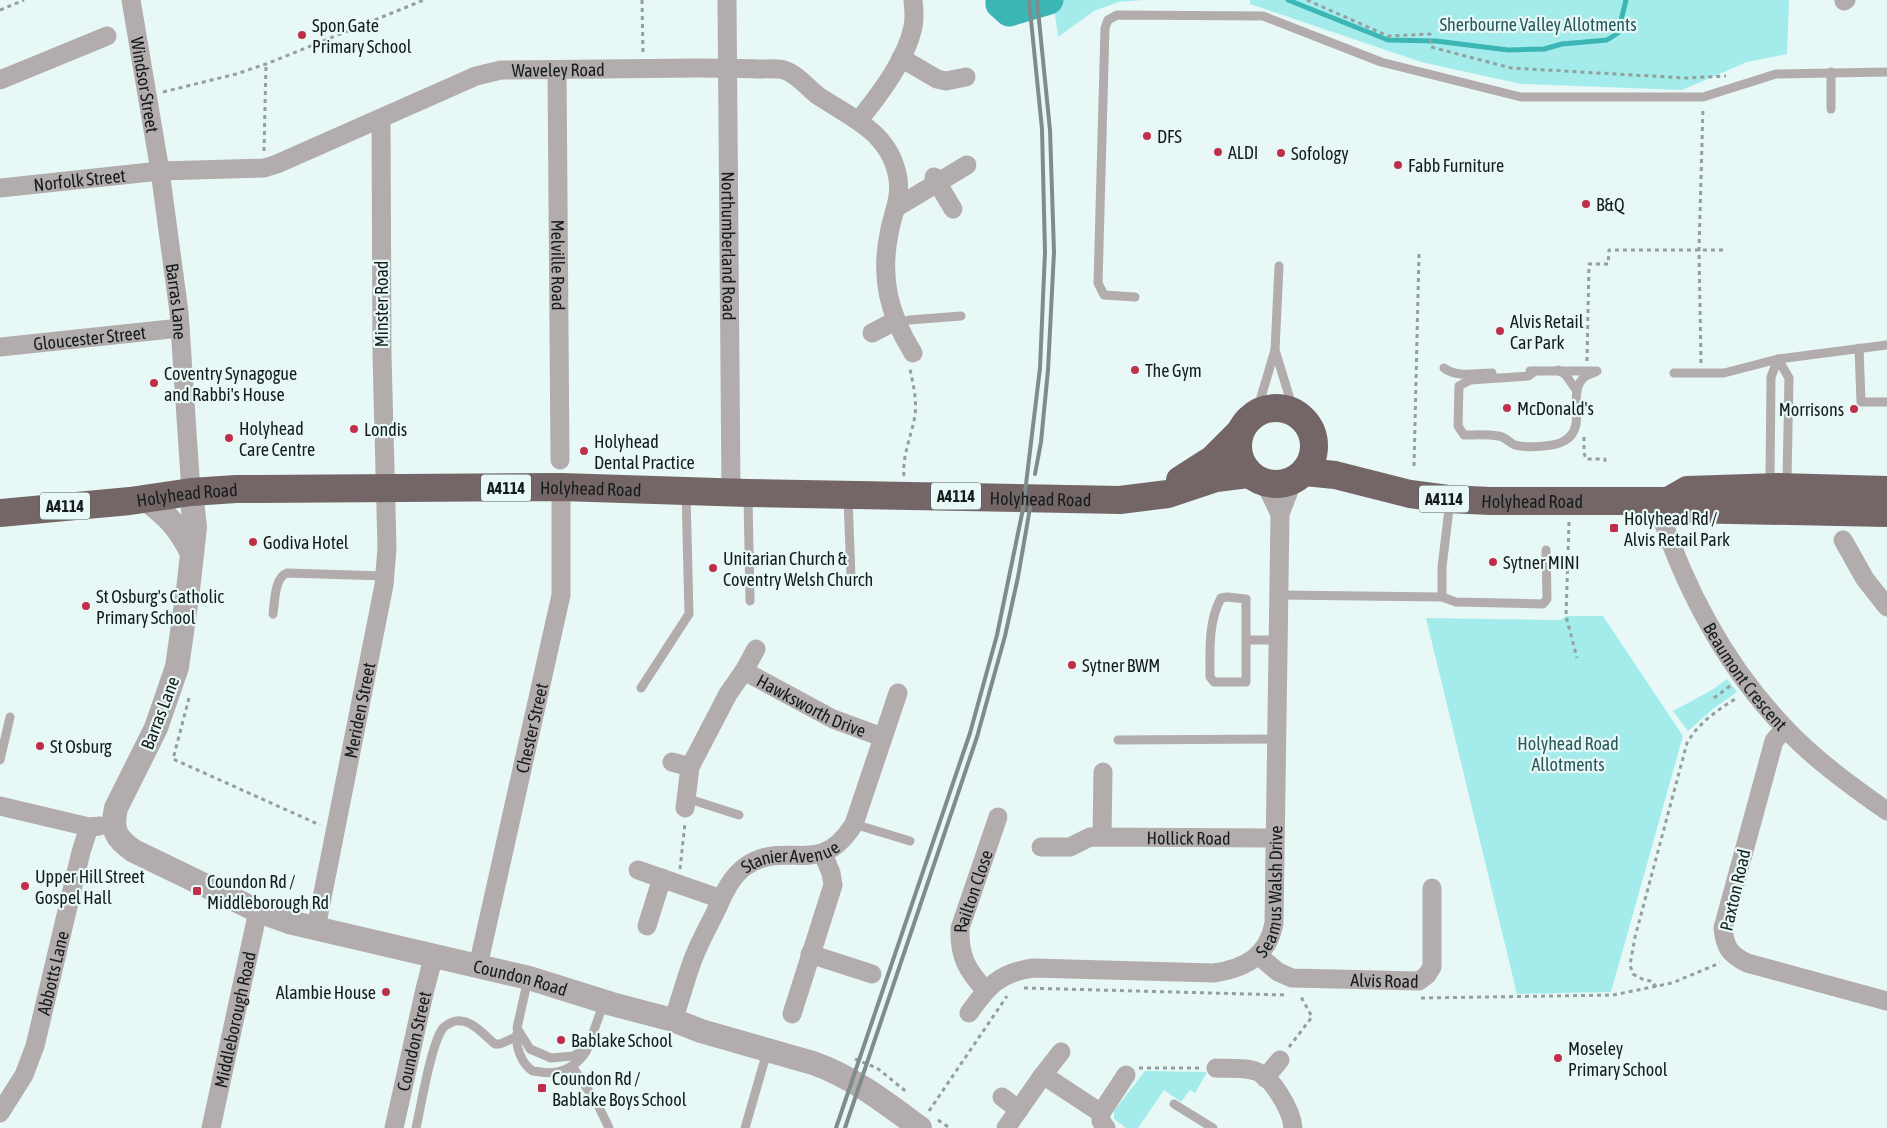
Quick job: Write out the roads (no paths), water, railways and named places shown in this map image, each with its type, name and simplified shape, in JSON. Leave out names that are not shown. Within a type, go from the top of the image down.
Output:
[{"type":"highway","points":[[1272,408],[1287,409],[1303,422],[1314,448],[1311,462],[1299,476],[1280,485],[1256,478],[1238,454],[1238,439],[1248,423],[1272,408]]},
{"type":"highway","name":"Holyhead Road","points":[[1303,422],[1334,455],[1367,482]]},
{"type":"highway","name":"Holyhead Road","points":[[1153,496],[1202,467],[1224,450],[1248,423]]},
{"type":"highway","name":"Holyhead Road","points":[[1299,476],[1335,474],[1410,494],[1450,499],[1662,501],[1687,490],[1887,513]]},
{"type":"highway","name":"Holyhead Road","points":[[0,512],[236,489],[561,487],[686,492],[1120,500],[1182,490],[1216,478],[1256,478]]},
{"type":"highway","name":"Holyhead Road","points":[[1778,499],[1887,490]]},
{"type":"street","name":"Windsor Street","points":[[131,0],[160,171]]},
{"type":"street","name":"Northumberland Road","points":[[727,0],[739,493]]},
{"type":"street","points":[[859,120],[879,95],[910,41],[913,25],[913,0]]},
{"type":"street","points":[[0,80],[108,36]]},
{"type":"street","points":[[901,58],[937,79],[946,81],[966,77]]},
{"type":"street","name":"Waveley Road","points":[[160,171],[264,168],[277,164],[476,76],[501,70],[728,68],[787,70],[817,95],[859,120],[877,136],[891,157],[898,180],[897,207],[889,233],[885,266],[888,295],[903,334]]},
{"type":"street","name":"Melville Road","points":[[557,70],[560,460]]},
{"type":"street","name":"Minster Road","points":[[380,118],[385,489]]},
{"type":"street","points":[[897,207],[936,180],[967,165]]},
{"type":"street","name":"Norfolk Street","points":[[0,188],[160,171]]},
{"type":"street","name":"Barras Lane","points":[[115,829],[116,808],[156,728],[177,667],[195,527],[180,328],[160,171]]},
{"type":"street","points":[[936,180],[953,209]]},
{"type":"street","name":"Gloucester Street","points":[[0,347],[180,328]]},
{"type":"street","points":[[872,332],[903,334]]},
{"type":"street","points":[[1256,478],[1280,514],[1299,476]]},
{"type":"street","name":"Chester Street","points":[[478,966],[561,595],[561,487]]},
{"type":"street","name":"Meriden Street","points":[[316,928],[385,576],[387,548],[385,489]]},
{"type":"street","points":[[146,499],[168,516],[181,532],[192,553]]},
{"type":"street","name":"Beaumont Crescent","points":[[1662,501],[1679,566],[1718,641],[1750,687],[1785,728],[1830,768],[1887,811]]},
{"type":"street","name":"Seamus Walsh Drive","points":[[969,1013],[986,991],[1005,975],[1033,968],[1214,973],[1240,967],[1258,955],[1266,946],[1272,935],[1274,923],[1280,514]]},
{"type":"street","points":[[1843,540],[1865,579],[1887,607]]},
{"type":"street","name":"Hawksworth Drive","points":[[685,803],[690,766],[728,694],[744,672],[756,649]]},
{"type":"street","name":"Hawksworth Drive","points":[[744,672],[833,719],[882,736]]},
{"type":"street","name":"Stanier Avenue","points":[[673,1020],[692,961],[731,881],[746,866],[769,856],[823,854],[841,842],[854,824],[898,692]]},
{"type":"street","name":"Paxton Road","points":[[1785,728],[1774,741],[1723,928],[1724,939],[1734,957],[1747,963],[1887,1001]]},
{"type":"street","points":[[672,762],[690,766]]},
{"type":"street","points":[[1102,837],[1103,772]]},
{"type":"street","points":[[0,806],[89,827],[115,829]]},
{"type":"street","name":"Railton Close","points":[[986,991],[968,969],[962,957],[960,928],[998,817]]},
{"type":"street","name":"Abbotts Lane","points":[[0,1112],[24,1075],[36,1046],[81,852],[89,827]]},
{"type":"street","name":"Coundon Road","points":[[115,829],[124,844],[134,851],[258,911],[316,928],[529,978],[604,1002],[673,1020],[700,1031],[813,1063],[839,1074],[883,1101],[924,1121]]},
{"type":"street","name":"Hollick Road","points":[[1041,847],[1070,847],[1090,837],[1275,838]]},
{"type":"street","points":[[792,1014],[833,885],[831,873],[823,854]]},
{"type":"street","points":[[638,870],[722,899]]},
{"type":"street","points":[[647,926],[670,881]]},
{"type":"street","name":"Alvis Road","points":[[1258,955],[1278,972],[1292,978],[1419,981],[1427,975],[1432,967],[1432,888]]},
{"type":"street","name":"Middleborough Road","points":[[211,1128],[258,911]]},
{"type":"street","points":[[810,954],[872,974]]},
{"type":"street","name":"Coundon Street","points":[[394,1128],[434,955]]},
{"type":"street","points":[[1006,1128],[1061,1052]]},
{"type":"street","points":[[1265,1078],[1280,1060]]},
{"type":"street","points":[[1216,1068],[1253,1070],[1260,1073],[1286,1104],[1293,1128]]},
{"type":"street","points":[[1043,1075],[1103,1120],[1126,1075]]},
{"type":"street","points":[[1002,1097],[1019,1110]]},
{"type":"lane","points":[[1135,297],[1104,295],[1098,283],[1105,28],[1108,20],[1116,15],[1263,16],[1382,62],[1521,97],[1703,96],[1776,74],[1887,72]]},
{"type":"lane","points":[[1831,72],[1831,109]]},
{"type":"lane","points":[[1248,423],[1275,350],[1279,266]]},
{"type":"lane","points":[[903,334],[909,320],[961,316]]},
{"type":"lane","points":[[1674,373],[1724,373],[1778,359],[1887,346]]},
{"type":"lane","points":[[1859,348],[1861,402],[1887,402]]},
{"type":"lane","points":[[1275,350],[1303,422]]},
{"type":"lane","points":[[1778,359],[1789,378],[1788,479],[1778,499]]},
{"type":"lane","points":[[1778,359],[1771,377],[1770,477],[1778,499]]},
{"type":"lane","points":[[1444,368],[1448,372],[1457,374],[1558,370],[1597,371],[1586,376],[1577,391],[1577,425],[1573,434],[1563,442],[1546,446],[1515,445],[1500,436],[1464,435],[1458,426],[1459,386],[1470,380],[1528,376],[1536,371]]},
{"type":"lane","points":[[1558,370],[1565,374],[1577,391]]},
{"type":"lane","points":[[640,688],[689,614],[686,492]]},
{"type":"lane","points":[[739,493],[750,601]]},
{"type":"lane","points":[[848,495],[851,577]]},
{"type":"lane","points":[[1442,597],[1442,567],[1450,499]]},
{"type":"lane","points":[[1279,595],[1442,597],[1456,602],[1543,604],[1547,599],[1546,550]]},
{"type":"lane","points":[[273,614],[278,581],[282,575],[287,573],[385,576]]},
{"type":"lane","points":[[1221,598],[1246,599],[1246,640],[1246,682],[1214,682],[1211,680],[1210,632],[1217,605],[1221,598]]},
{"type":"lane","points":[[1246,640],[1278,640]]},
{"type":"lane","points":[[0,760],[10,717]]},
{"type":"lane","points":[[1118,740],[1277,739]]},
{"type":"lane","points":[[685,803],[739,814]]},
{"type":"lane","points":[[854,824],[910,841]]},
{"type":"lane","points":[[529,978],[516,1041],[521,1058],[533,1071],[551,1074],[572,1066],[583,1057],[604,1002]]},
{"type":"lane","points":[[416,1128],[434,1049],[442,1030],[446,1026],[459,1020],[469,1023],[494,1044],[500,1044],[517,1033]]},
{"type":"lane","points":[[517,1033],[530,1049],[551,1058],[573,1056],[588,1047]]},
{"type":"lane","points":[[745,1128],[768,1049]]},
{"type":"lane","points":[[572,1066],[598,1104],[609,1128]]},
{"type":"lane","points":[[1174,1104],[1212,1128]]},
{"type":"waterway","points":[[1000,0],[1000,4],[1009,12],[1049,0]]},
{"type":"waterway","points":[[1288,0],[1388,40],[1436,41],[1508,50],[1544,49],[1562,44],[1607,40],[1618,33],[1626,0]]},
{"type":"railway","points":[[836,1128],[970,733],[997,635],[1023,509],[1040,368],[1045,252],[1042,129],[1029,0]]},
{"type":"railway","points":[[1035,474],[1041,442],[1048,370],[1054,252],[1050,130],[1037,0]]},
{"type":"railway","points":[[845,1128],[977,737],[1005,636],[1030,508]]},
{"type":"place","name":"Spon Gate Primary School","points":[[302,35]]},
{"type":"place","name":"DFS","points":[[1147,136]]},
{"type":"place","name":"ALDI","points":[[1218,152]]},
{"type":"place","name":"Sofology","points":[[1281,153]]},
{"type":"place","name":"Fabb Furniture","points":[[1398,165]]},
{"type":"place","name":"B&Q","points":[[1586,204]]},
{"type":"place","name":"Alvis Retail Car Park","points":[[1500,331]]},
{"type":"place","name":"The Gym","points":[[1135,370]]},
{"type":"place","name":"Coventry Synagogue and Rabbi's House","points":[[154,383]]},
{"type":"place","name":"McDonald's","points":[[1507,408]]},
{"type":"place","name":"Morrisons","points":[[1854,409]]},
{"type":"place","name":"Londis","points":[[354,429]]},
{"type":"place","name":"Holyhead Care Centre","points":[[229,438]]},
{"type":"place","name":"Holyhead Dental Practice","points":[[584,451]]},
{"type":"place","name":"Holyhead Rd / Alvis Retail Park","points":[[1614,528]]},
{"type":"place","name":"Godiva Hotel","points":[[253,542]]},
{"type":"place","name":"Sytner MINI","points":[[1493,562]]},
{"type":"place","name":"Unitarian Church & Coventry Welsh Church","points":[[713,568]]},
{"type":"place","name":"St Osburg's Catholic Primary School","points":[[86,606]]},
{"type":"place","name":"Sytner BWM","points":[[1072,665]]},
{"type":"place","name":"St Osburg","points":[[40,746]]},
{"type":"place","name":"Upper Hill Street Gospel Hall","points":[[25,886]]},
{"type":"place","name":"Coundon Rd / Middleborough Rd","points":[[197,891]]},
{"type":"place","name":"Alambie House","points":[[386,992]]},
{"type":"place","name":"Bablake School","points":[[561,1040]]},
{"type":"place","name":"Moseley Primary School","points":[[1558,1058]]},
{"type":"place","name":"Coundon Rd / Bablake Boys School","points":[[542,1088]]},
{"type":"park label","name":"Sherbourne Valley Allotments","points":[[1538,24]]},
{"type":"park label","name":"Holyhead Road Allotments","points":[[1568,753]]}]
